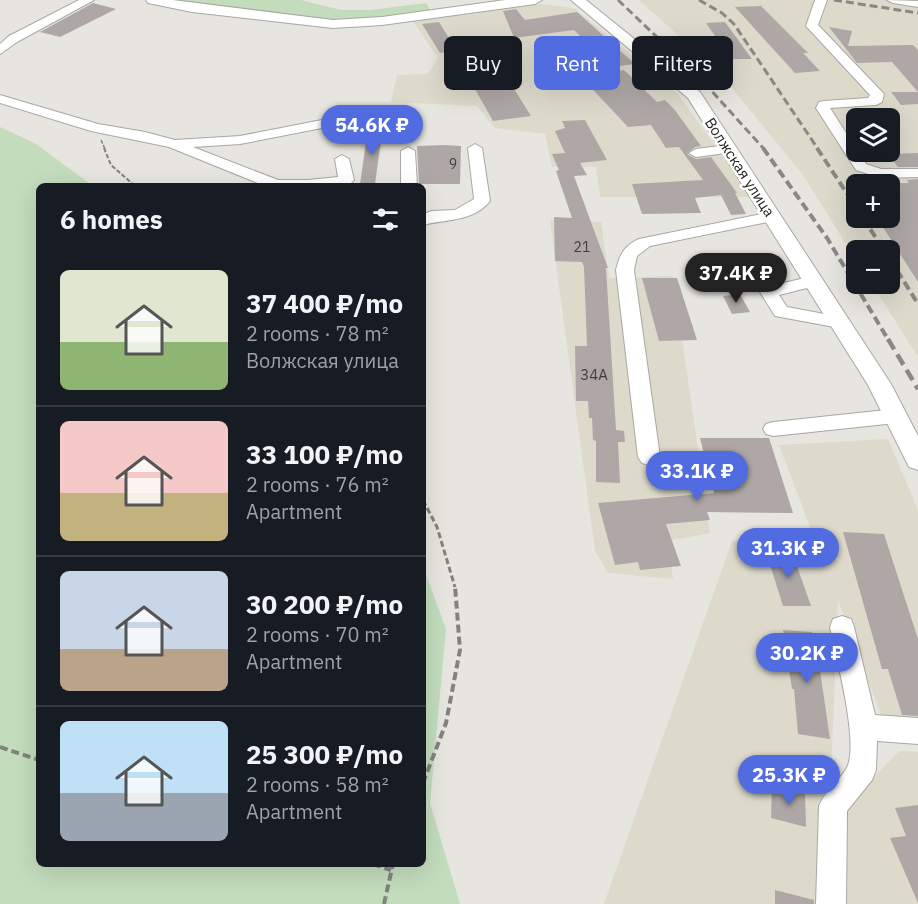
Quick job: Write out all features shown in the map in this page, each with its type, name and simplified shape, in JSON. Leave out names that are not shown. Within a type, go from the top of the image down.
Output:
[{"type":"main road","points":[[153,0],[192,8],[333,24],[382,21],[535,0]]},
{"type":"main road","name":"Волжская улица","points":[[578,0],[650,57],[693,95],[879,384],[918,460]]},
{"type":"street","points":[[0,50],[13,39],[88,0]]},
{"type":"street","points":[[821,0],[812,26],[877,94],[877,99],[871,102],[830,104],[824,105],[823,108],[861,167],[878,173],[918,173]]},
{"type":"street","points":[[893,0],[918,4]]},
{"type":"street","points":[[0,99],[96,128],[145,136],[174,144],[272,183]]},
{"type":"street","points":[[174,144],[240,140],[322,124],[375,122]]},
{"type":"street","points":[[426,219],[432,216],[459,215],[482,201],[475,148]]},
{"type":"street","points":[[696,153],[728,149]]},
{"type":"street","points":[[408,151],[409,183]]},
{"type":"street","points":[[323,183],[346,180],[342,159]]},
{"type":"street","points":[[649,457],[626,270],[627,257],[632,247],[645,242],[772,217]]},
{"type":"street","points":[[813,281],[769,292],[781,312],[840,322]]},
{"type":"street","points":[[773,429],[896,416]]},
{"type":"street","points":[[831,904],[833,806],[862,770],[864,727],[842,627]]},
{"type":"street","points":[[864,727],[918,731]]},
{"type":"path","points":[[96,128],[111,165],[132,183]]},
{"type":"path","points":[[426,506],[437,527],[455,582],[460,650],[446,723],[426,775]]},
{"type":"path","points":[[0,747],[36,759]]},
{"type":"path","points":[[384,904],[392,867]]},
{"type":"shaded area","points":[[639,0],[918,0],[918,357],[878,294],[900,294],[900,240],[846,240],[846,244],[803,175],[733,89],[733,36],[679,36]]},
{"type":"shaded area","points":[[540,4],[574,8],[608,36],[534,36],[534,90],[620,90],[620,46],[632,56],[632,90],[673,90],[677,93],[752,197],[600,197],[596,167],[552,167],[545,134],[495,128],[477,106],[391,102],[397,75],[428,74],[438,58],[413,21]]},
{"type":"shaded area","points":[[550,220],[601,222],[609,278],[673,276],[710,533],[668,541],[673,579],[608,573],[595,551]]},
{"type":"shaded area","points":[[888,439],[918,510],[918,728],[886,728],[838,600],[829,823],[899,751],[918,752],[918,904],[604,904],[732,541],[814,537],[779,445]]},
{"type":"green space","points":[[175,0],[301,0],[341,10],[370,10],[426,3],[431,11],[373,18],[330,19]]},
{"type":"green space","points":[[0,127],[36,144],[89,183],[36,183],[36,867],[426,867],[426,575],[446,629],[430,803],[460,904],[0,904]]},
{"type":"building","points":[[93,3],[116,9],[60,37],[40,32]]},
{"type":"building","points":[[761,6],[808,53],[803,53],[820,71],[795,73],[735,7]]},
{"type":"building","points":[[516,9],[525,20],[577,12],[604,36],[580,36],[574,30],[513,36],[503,11]]},
{"type":"building","points":[[439,22],[448,36],[444,36],[444,53],[440,53],[422,24]]},
{"type":"building","points":[[725,22],[752,59],[733,59],[733,36],[715,36],[706,23]]},
{"type":"building","points":[[829,27],[852,31],[848,46],[913,45],[918,50],[918,92],[892,62],[857,63]]},
{"type":"building","points":[[620,51],[632,61],[632,64],[620,66]]},
{"type":"building","points":[[624,70],[632,78],[632,90],[645,90],[657,102],[665,100],[674,109],[701,146],[695,147],[687,154],[696,159],[711,157],[737,193],[735,193],[746,214],[731,215],[721,195],[695,198],[701,213],[642,214],[632,184],[703,180],[679,147],[666,148],[651,125],[628,127],[593,90],[620,90],[620,71]]},
{"type":"building","points":[[475,90],[515,90],[531,116],[493,121]]},
{"type":"building","points":[[891,92],[918,92],[918,104],[901,105]]},
{"type":"building","points":[[585,120],[607,160],[580,163],[587,175],[574,176],[608,268],[606,268],[616,430],[624,431],[625,442],[618,442],[620,483],[596,482],[596,441],[593,440],[592,418],[589,418],[588,401],[576,401],[575,346],[587,346],[584,267],[582,262],[555,261],[554,217],[572,218],[556,171],[559,170],[552,154],[565,153],[555,131],[565,128],[562,121]]},
{"type":"building","points":[[383,126],[375,183],[360,183],[368,129]]},
{"type":"building","points":[[417,146],[461,146],[460,184],[419,183]]},
{"type":"building","points":[[918,153],[918,167],[898,167],[894,162],[900,162],[900,154]]},
{"type":"building","points":[[918,179],[918,282],[900,254],[900,240],[891,240],[883,228],[900,228],[900,183],[909,183],[907,180]]},
{"type":"building","points":[[642,278],[677,278],[697,340],[659,341]]},
{"type":"building","points":[[740,294],[750,312],[732,314],[723,296]]},
{"type":"building","points":[[700,438],[769,438],[793,513],[707,512],[710,520],[666,524],[681,566],[640,570],[638,562],[615,565],[598,503],[714,493]]},
{"type":"building","points":[[843,532],[884,534],[918,639],[918,716],[902,715],[888,669],[882,669]]},
{"type":"building","points":[[766,552],[792,552],[811,606],[783,606]]},
{"type":"building","points":[[783,630],[812,632],[830,739],[798,734],[794,689],[792,689],[788,662],[790,662]]},
{"type":"building","points":[[772,786],[805,794],[806,827],[771,818]]},
{"type":"building","points":[[918,805],[918,903],[890,838],[906,836],[895,808]]},
{"type":"building","points":[[775,890],[814,900],[814,904],[775,904]]},
{"type":"railway","points":[[618,0],[699,77],[764,149]]},
{"type":"railway","points":[[699,0],[722,13],[734,24],[818,149]]},
{"type":"railway","points":[[834,0],[918,13]]},
{"type":"railway","points":[[763,148],[827,238],[889,341]]},
{"type":"railway","points":[[817,148],[846,192]]},
{"type":"railway","points":[[870,228],[877,240]]},
{"type":"railway","points":[[900,275],[918,304]]},
{"type":"railway","points":[[888,339],[918,389]]}]
